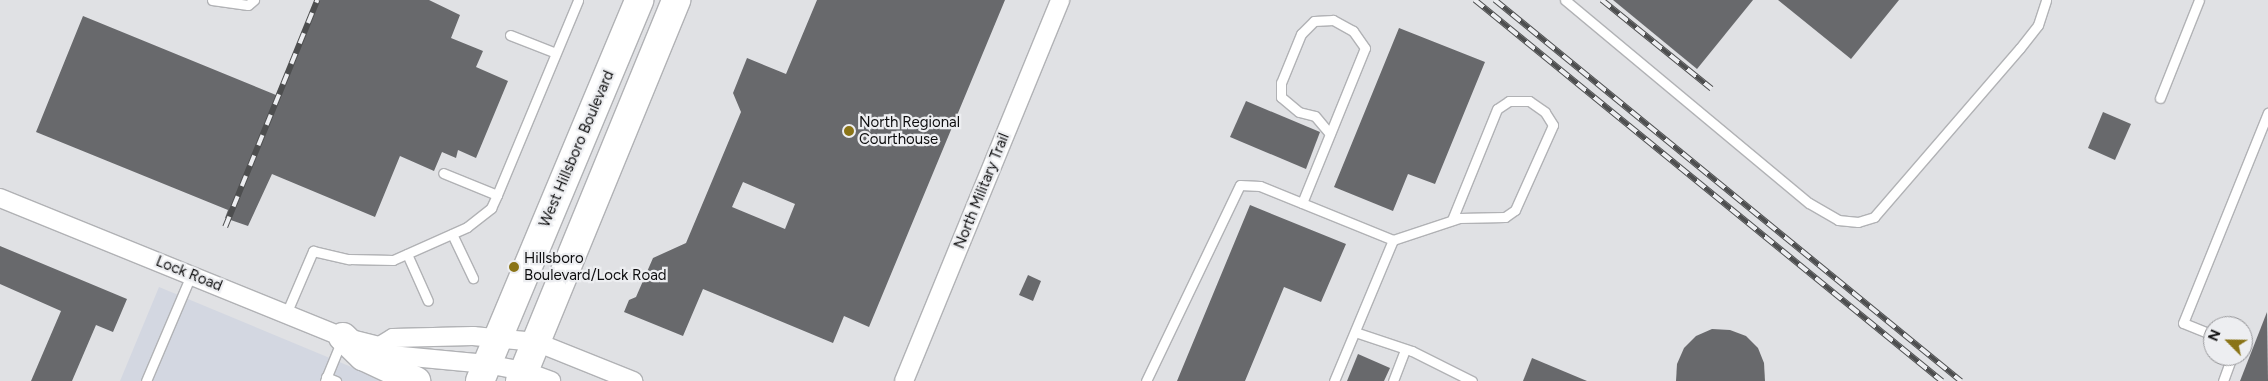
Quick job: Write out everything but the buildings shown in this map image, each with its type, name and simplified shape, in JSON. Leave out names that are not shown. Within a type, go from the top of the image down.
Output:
[{"type":"main road","name":"West Hillsboro Boulevard","points":[[484,372],[639,0]]},
{"type":"main road","points":[[651,0],[652,22],[659,40]]},
{"type":"main road","points":[[522,376],[676,0]]},
{"type":"main road","points":[[343,337],[363,356],[416,381]]},
{"type":"street","name":"North Military Trail","points":[[904,381],[1060,0]]},
{"type":"street","name":"Lock Road","points":[[0,198],[343,337],[380,346],[391,355],[484,372],[551,381]]},
{"type":"street","points":[[380,346],[393,338],[498,337],[536,342],[632,381]]},
{"type":"lane","points":[[212,0],[248,5],[254,0]]},
{"type":"lane","points":[[286,314],[313,252],[358,260],[393,260],[467,227],[491,208],[578,0]]},
{"type":"lane","points":[[1565,0],[1808,203],[1838,220],[1858,222],[1874,217],[2020,48],[2038,25],[2046,0]]},
{"type":"lane","points":[[2160,98],[2199,0]]},
{"type":"lane","points":[[1302,203],[1365,48],[1353,31],[1333,20],[1314,21],[1300,34],[1281,83],[1281,97],[1299,112],[1315,116],[1330,134]]},
{"type":"lane","points":[[510,35],[556,53]]},
{"type":"lane","points":[[1146,381],[1240,185],[1260,186],[1393,240],[1452,220],[1506,217],[1515,210],[1553,125],[1545,112],[1529,101],[1509,101],[1497,109],[1452,220]]},
{"type":"lane","points":[[2203,331],[2183,323],[2268,113]]},
{"type":"lane","points":[[443,173],[497,195]]},
{"type":"lane","points":[[452,234],[473,278]]},
{"type":"lane","points":[[1334,381],[1393,240]]},
{"type":"lane","points":[[407,254],[428,301]]},
{"type":"lane","points":[[146,381],[191,275]]},
{"type":"lane","points":[[1355,332],[1405,349],[1472,381]]},
{"type":"lane","points":[[336,381],[326,379],[343,337]]},
{"type":"lane","points":[[1393,381],[1405,349]]},
{"type":"lane","points":[[2223,381],[2228,366]]},
{"type":"shaded area","points":[[159,287],[385,381],[120,381]]},
{"type":"railway","points":[[225,227],[317,0]]},
{"type":"railway","points":[[1475,0],[1942,381]]},
{"type":"railway","points":[[1495,0],[1961,381]]},
{"type":"railway","points":[[1602,0],[1712,89]]},
{"type":"place","name":"North Regional Courthouse","points":[[849,131]]},
{"type":"place","name":"Hillsboro Boulevard/Lock Road","points":[[514,267]]}]
